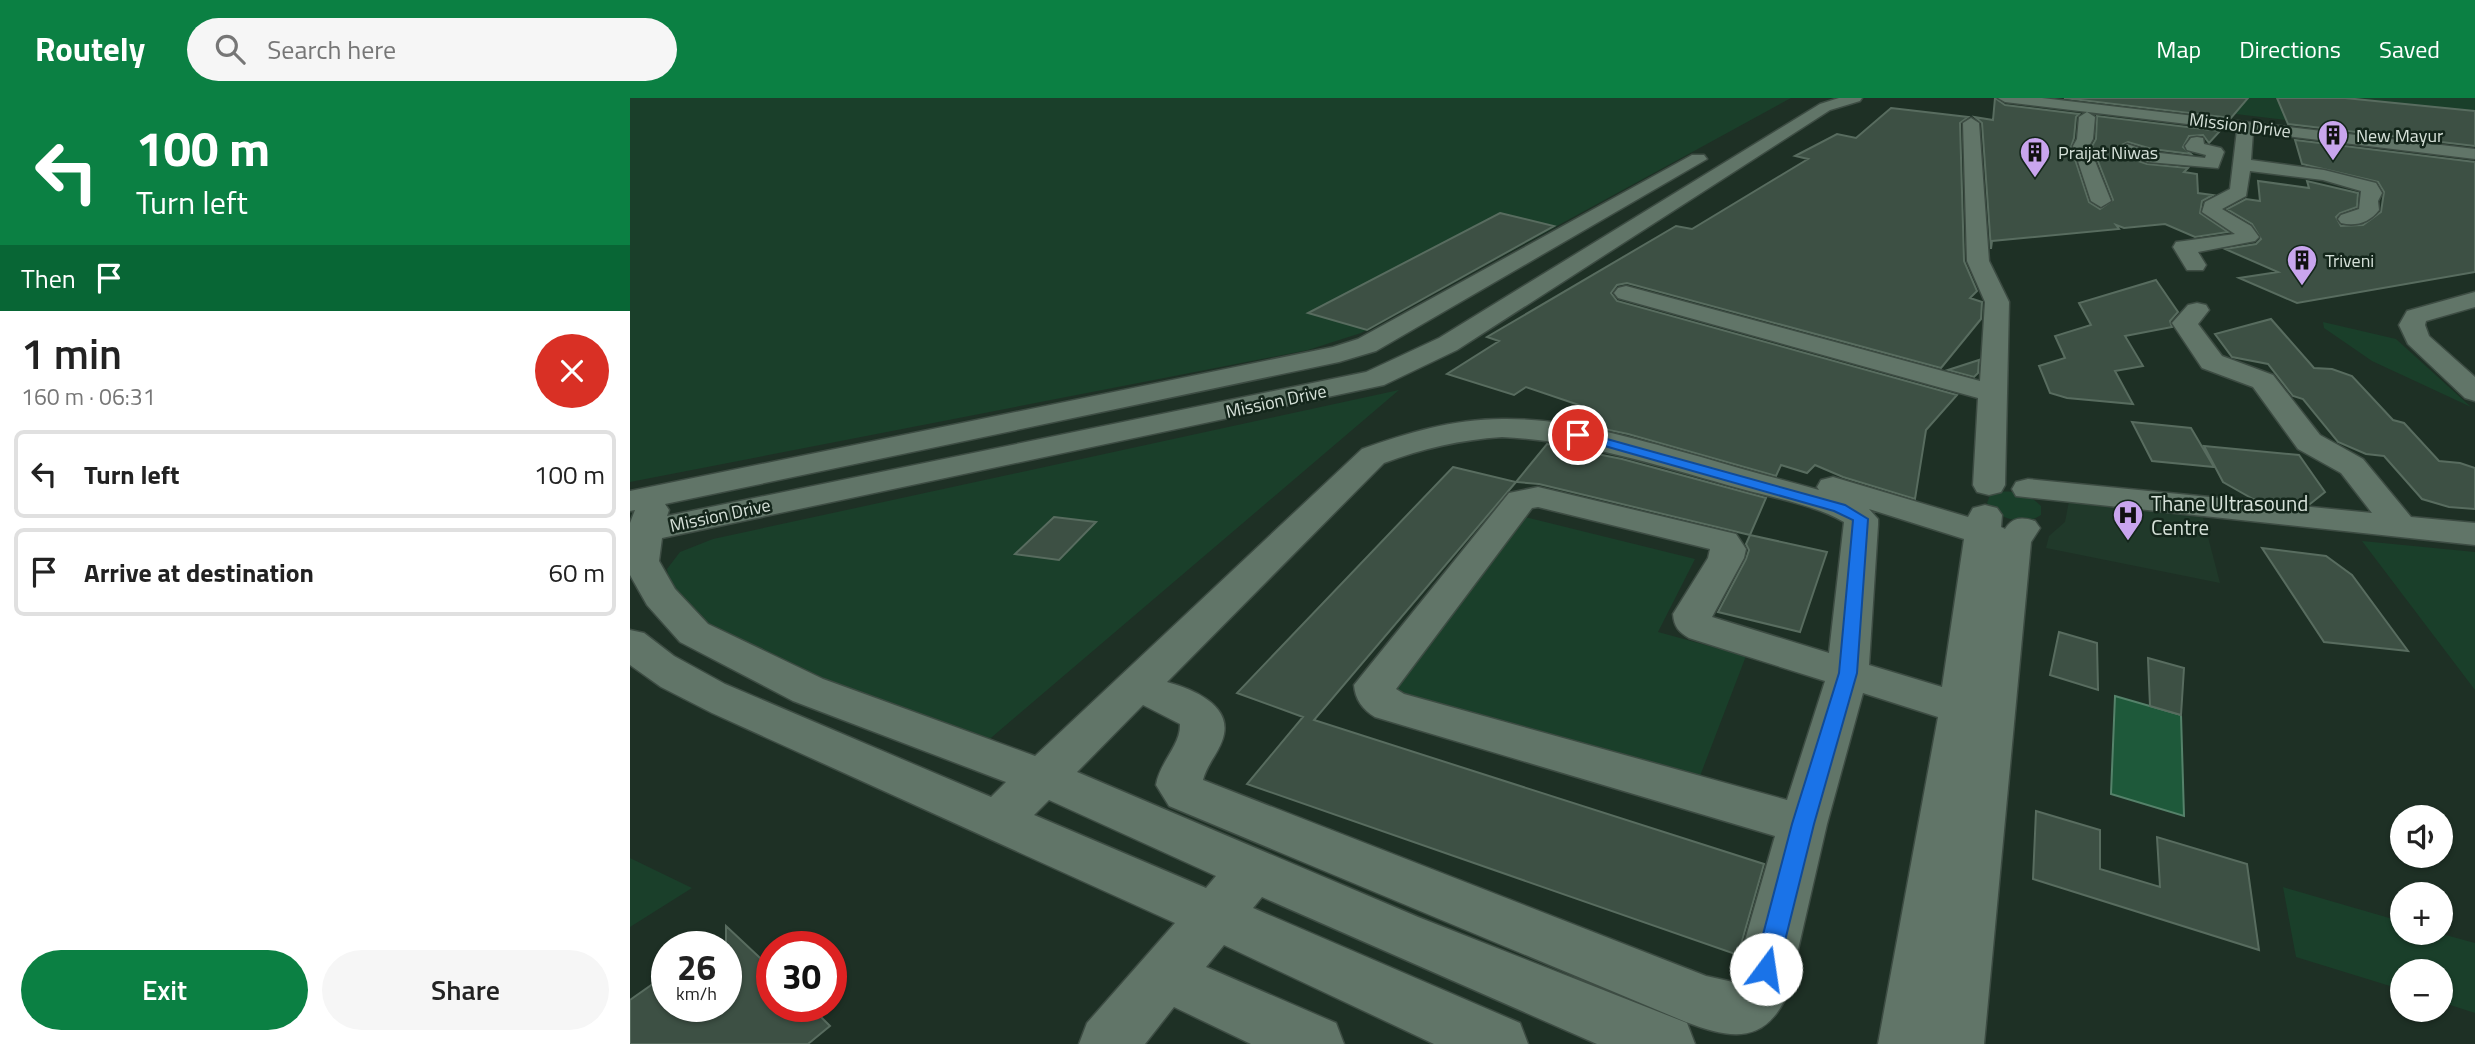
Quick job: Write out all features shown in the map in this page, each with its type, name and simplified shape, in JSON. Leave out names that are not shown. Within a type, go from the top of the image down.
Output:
[{"type":"street","name":"Mission Drive","points":[[641,515],[1339,354],[1367,345],[1798,102],[1810,98]]},
{"type":"street","name":"Mission Drive","points":[[641,515],[1374,379],[1448,344],[1825,107],[1854,98]]},
{"type":"street","name":"Mission Drive","points":[[2005,98],[2063,100],[2475,147]]},
{"type":"street","name":"Mission Drive","points":[[2063,100],[2107,109],[2475,154]]},
{"type":"street","points":[[2039,101],[2032,106],[2041,111],[2087,117],[2105,115],[2107,109]]},
{"type":"street","points":[[2087,117],[2085,139],[2081,146],[2101,201]]},
{"type":"street","points":[[1955,1044],[1977,713],[2003,515],[1993,393],[1997,303],[1978,261],[1971,124]]},
{"type":"street","points":[[2195,265],[2184,247],[2248,237],[2244,230],[2212,212],[2212,206],[2239,192],[2246,126]]},
{"type":"street","points":[[2172,139],[2197,142],[2242,156],[2369,187],[2372,194],[2368,201],[2369,209],[2363,216],[2348,219]]},
{"type":"street","points":[[2127,149],[2148,157],[2212,164],[2215,152],[2193,146],[2197,142]]},
{"type":"street","points":[[1626,293],[1993,393]]},
{"type":"street","points":[[2475,299],[2416,316],[2413,325],[2417,340],[2475,392]]},
{"type":"street","points":[[2197,310],[2185,323],[2212,362],[2263,381],[2309,442],[2352,466],[2401,527]]},
{"type":"street","points":[[1578,435],[1592,418],[1614,419],[2003,515],[2401,527],[2475,534]]},
{"type":"street","points":[[998,820],[1373,456],[1404,443],[1473,428],[1509,427],[1578,435],[1839,508],[1861,519],[1848,673],[1803,824],[1760,993],[1750,1006],[1738,1010],[1706,1003],[1186,793],[1179,785],[1180,775],[1203,736],[1204,725],[1199,714],[1189,707],[1136,687]]},
{"type":"street","points":[[1803,824],[1390,706],[1379,700],[1375,685],[1521,500],[1538,497],[1723,542],[1728,549],[1726,558],[1692,614],[1693,623],[1703,629],[1977,713]]},
{"type":"street","points":[[641,515],[641,561],[660,596],[694,632],[808,690],[1042,777],[1638,1039]]},
{"type":"street","points":[[630,643],[646,658],[696,688],[761,718],[998,820],[1499,1044]]},
{"type":"street","points":[[761,718],[808,690]]},
{"type":"street","points":[[1907,1044],[1977,713]]},
{"type":"street","points":[[1108,1044],[1254,869]]},
{"type":"street","points":[[1399,934],[1429,892]]},
{"type":"street","points":[[1164,975],[1315,1044]]},
{"type":"shaded area","points":[[630,98],[1791,98],[1361,333],[1308,350],[630,482]]},
{"type":"shaded area","points":[[2102,98],[2475,98],[2475,142],[2462,141]]},
{"type":"shaded area","points":[[2323,322],[2396,339],[2471,407],[2372,361],[2324,328]]},
{"type":"shaded area","points":[[1399,390],[985,743],[723,646],[675,608],[667,569],[680,552],[713,539]]},
{"type":"shaded area","points":[[1997,492],[2015,492],[2032,498],[2041,506],[2041,515],[2020,521],[1998,514],[1987,503],[1990,495]]},
{"type":"shaded area","name":"Thane Ultrasound Centre","points":[[2069,501],[2202,514],[2220,583],[2046,548],[2049,536],[2065,522]]},
{"type":"shaded area","points":[[1525,517],[1695,559],[1658,632],[1746,656],[1695,789],[1390,694]]},
{"type":"shaded area","points":[[2362,541],[2475,552],[2475,690]]},
{"type":"shaded area","points":[[2115,696],[2181,715],[2184,816],[2111,794]]},
{"type":"shaded area","points":[[630,858],[692,888],[630,927]]},
{"type":"shaded area","points":[[2283,887],[2390,918],[2390,945],[2453,945],[2453,937],[2475,943],[2475,1013],[2453,1006],[2453,959],[2390,959],[2390,986],[2296,957]]},
{"type":"building","points":[[1995,98],[2005,105],[2079,114],[2076,117],[2071,147],[2089,202],[2100,209],[2113,200],[2092,146],[2096,139],[2097,116],[2220,131],[2209,143],[2203,135],[2189,136],[2183,147],[2191,154],[2152,149],[2128,142],[2115,148],[2120,155],[2147,164],[2188,168],[2184,172],[2197,174],[2198,193],[2213,195],[2202,201],[2200,213],[2228,232],[2195,237],[2165,224],[2124,228],[2116,225],[2119,229],[1992,241],[1991,249],[1982,123],[1975,117],[1993,120]]},
{"type":"building","points":[[2064,98],[2248,98],[2231,118]]},
{"type":"building","points":[[2277,98],[2345,98],[2475,111],[2475,146],[2288,124]]},
{"type":"building","points":[[1891,108],[1968,117],[1960,123],[1964,261],[1977,291],[1970,298],[1982,302],[1981,319],[1941,368],[1627,283],[1617,285],[1611,293],[1617,301],[1957,395],[1926,430],[1915,499],[1843,477],[1815,465],[1807,473],[1781,465],[1776,476],[1628,434],[1565,421],[1579,405],[1526,387],[1514,395],[1447,374],[1499,341],[1487,337],[1676,226],[1692,229],[1808,159],[1795,156],[1837,134],[1856,138]]},
{"type":"building","points":[[2295,140],[2475,162],[2475,272],[2297,303],[2239,278],[2278,272],[2225,249],[2256,244],[2261,239],[2252,224],[2227,209],[2246,199],[2260,201],[2258,181],[2309,188],[2307,181],[2358,193],[2357,207],[2336,217],[2341,226],[2363,225],[2381,212],[2384,192],[2378,182],[2302,164]]},
{"type":"building","points":[[1500,213],[1554,226],[1367,330],[1308,313]]},
{"type":"building","points":[[2156,280],[2178,312],[2170,321],[2172,327],[2125,336],[2143,366],[2115,371],[2133,404],[2067,398],[2050,393],[2039,366],[2065,358],[2055,336],[2091,325],[2079,303]]},
{"type":"building","points":[[2271,319],[2314,368],[2332,369],[2352,376],[2393,420],[2404,423],[2439,461],[2475,468],[2475,509],[2449,507],[2422,499],[2384,456],[2366,454],[2338,442],[2303,399],[2293,396],[2268,364],[2232,357],[2215,334]]},
{"type":"building","points":[[1979,360],[1978,373],[1974,377],[1948,370]]},
{"type":"building","points":[[2132,422],[2191,428],[2214,467],[2152,461]]},
{"type":"building","points":[[1547,444],[1622,459],[1766,498],[1750,535],[1539,484],[1516,482]]},
{"type":"building","points":[[2204,446],[2299,455],[2325,492],[2310,504],[2253,499],[2223,482]]},
{"type":"building","points":[[1453,467],[1516,482],[1314,720],[1764,864],[1738,955],[1247,784],[1303,717],[1237,693]]},
{"type":"building","points":[[1054,517],[1096,522],[1059,560],[1015,554]]},
{"type":"building","points":[[1750,535],[1827,552],[1800,632],[1718,612],[1746,559],[1749,550],[1746,544]]},
{"type":"building","points":[[2262,548],[2326,556],[2352,575],[2408,651],[2324,642]]},
{"type":"building","points":[[2059,632],[2097,643],[2098,690],[2050,675]]},
{"type":"building","points":[[2148,658],[2184,668],[2181,715],[2150,706]]},
{"type":"building","points":[[2036,811],[2100,830],[2100,869],[2160,887],[2157,837],[2247,864],[2259,950],[2033,879]]},
{"type":"building","points":[[742,941],[756,954],[756,1022],[826,1022],[830,1026],[808,1044],[630,1044],[630,1000],[651,985],[651,1022],[742,1022]]},
{"type":"place","name":"New Mayur","points":[[2333,162]]},
{"type":"place","name":"Praijat Niwas","points":[[2035,179]]},
{"type":"place","name":"Triveni","points":[[2302,287]]},
{"type":"place","name":"Thane Ultrasound Centre","points":[[2128,542]]},
{"type":"route","points":[[1578,435],[1610,441],[1839,508],[1861,519],[1848,673],[1803,824],[1766,969]]}]
